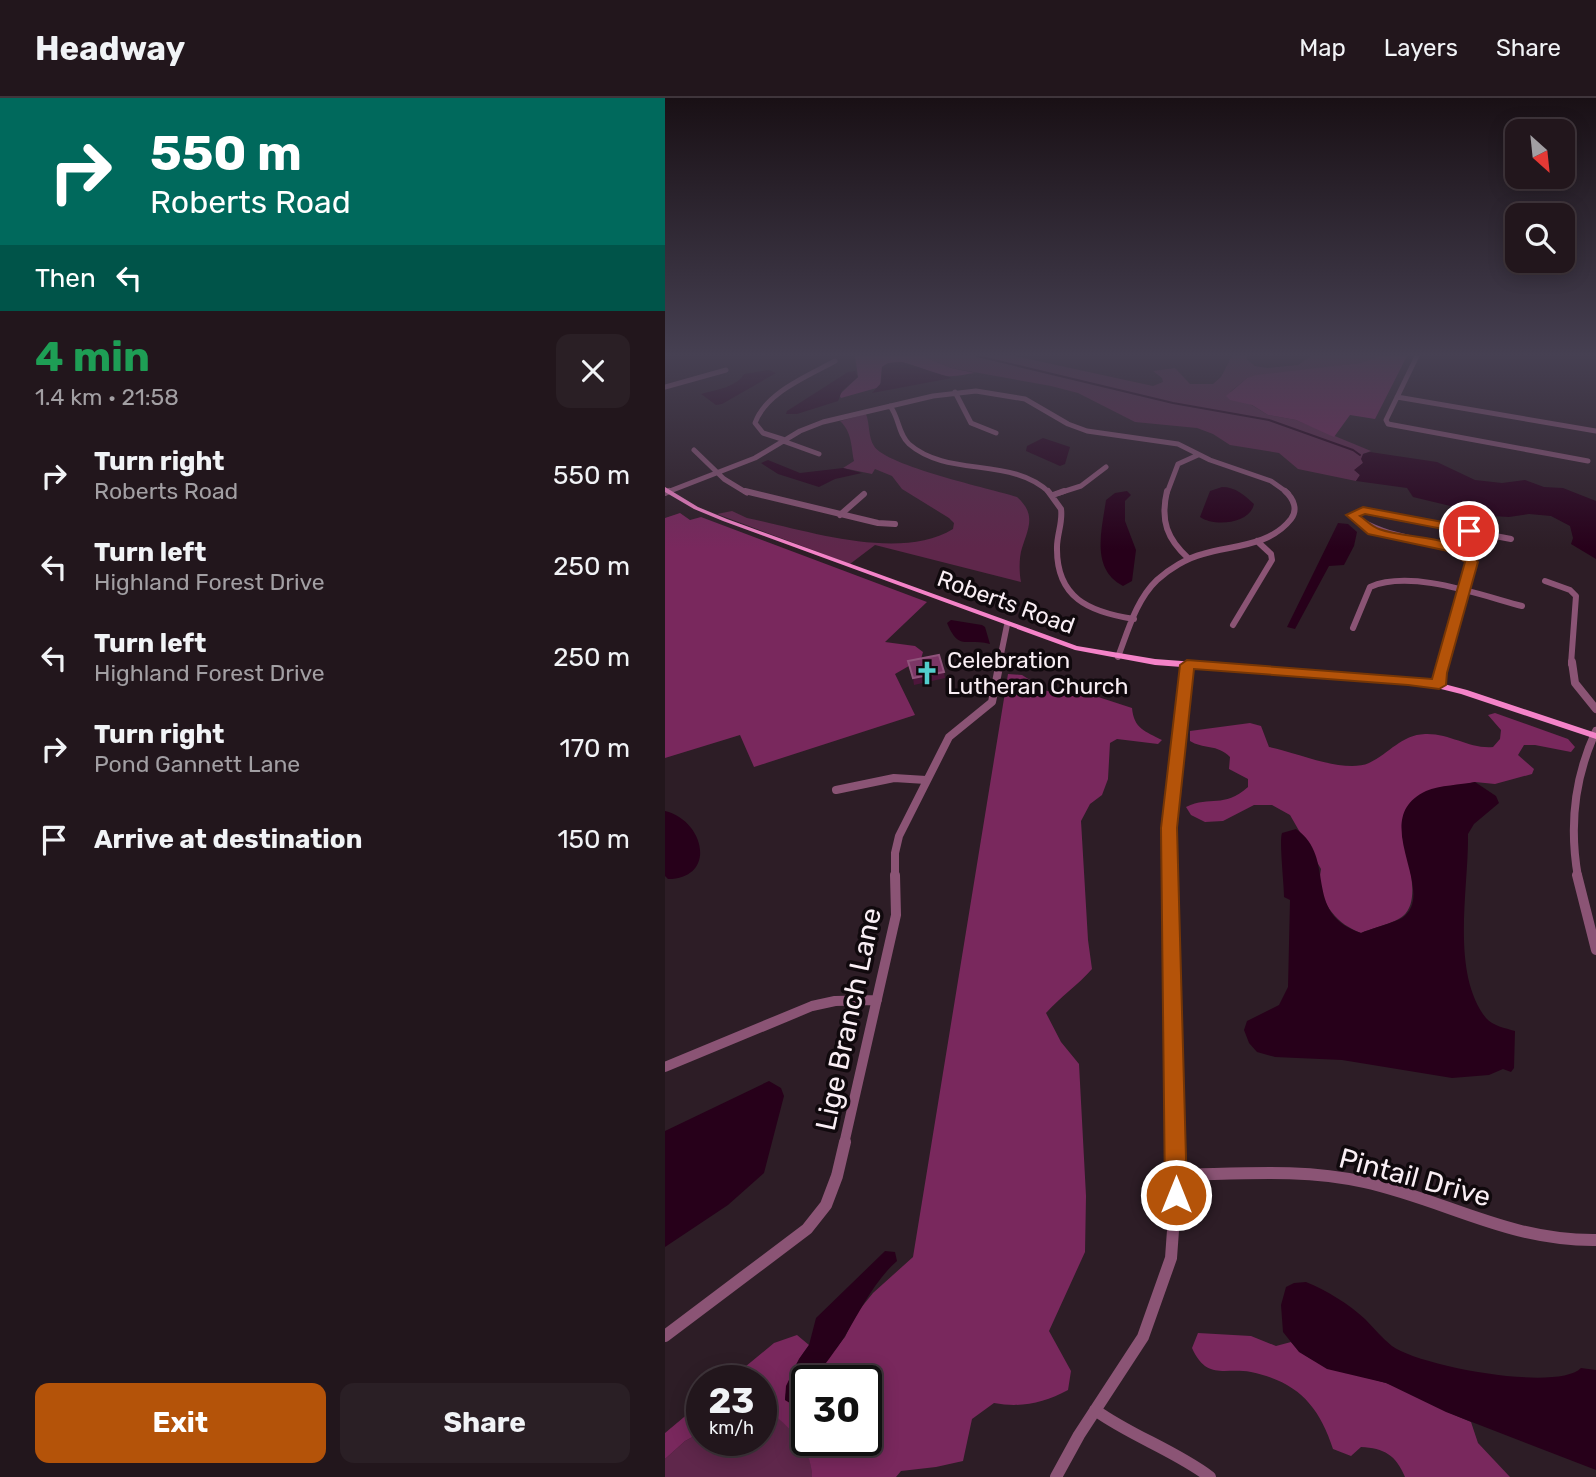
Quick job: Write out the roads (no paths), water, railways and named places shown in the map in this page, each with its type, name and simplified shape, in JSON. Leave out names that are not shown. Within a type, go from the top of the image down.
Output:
[{"type":"main road","name":"Roberts Road","points":[[666,490],[696,508],[725,520],[1064,645],[1118,657],[1187,665],[1408,680],[1439,685],[1595,734]]},
{"type":"street","points":[[755,420],[760,430],[819,454]]},
{"type":"street","points":[[666,490],[764,454],[784,440],[830,420]]},
{"type":"street","points":[[900,420],[902,438],[914,448],[935,457],[1020,476],[1053,495],[1062,512],[1063,521],[1057,545],[1065,588],[1089,608],[1133,619]]},
{"type":"street","points":[[970,420],[996,433]]},
{"type":"street","points":[[1062,420],[1074,427],[1096,432],[1167,441],[1271,481],[1292,498],[1296,510],[1291,523],[1276,534],[1189,559],[1156,581],[1143,596],[1118,657]]},
{"type":"street","points":[[1386,420],[1392,425],[1588,461]]},
{"type":"street","points":[[1534,420],[1596,431]]},
{"type":"street","points":[[694,450],[733,486],[758,497],[878,523],[895,524]]},
{"type":"street","points":[[1189,559],[1168,538],[1161,518],[1178,464],[1198,454]]},
{"type":"street","points":[[1053,495],[1081,486],[1106,467]]},
{"type":"street","points":[[840,515],[864,494]]},
{"type":"street","points":[[1439,685],[1440,673],[1472,565],[1466,555],[1452,549],[1373,531],[1352,515],[1363,511],[1511,538]]},
{"type":"street","points":[[1233,625],[1272,560],[1271,554],[1257,541]]},
{"type":"street","points":[[1353,628],[1370,587],[1380,581],[1399,580],[1522,606]]},
{"type":"street","points":[[1545,581],[1570,590],[1576,596],[1571,671],[1575,683],[1596,709]]},
{"type":"street","name":"Lige Branch Lane","points":[[665,1336],[797,1238],[826,1205],[837,1176],[896,915],[895,848],[926,780],[953,731],[992,702],[1007,625]]},
{"type":"street","points":[[1056,1477],[1095,1409],[1143,1336],[1162,1289],[1174,1234],[1177,1175],[1169,828],[1187,665]]},
{"type":"street","points":[[1595,734],[1578,786],[1574,832],[1578,880],[1596,950]]},
{"type":"street","points":[[836,790],[849,790],[894,778],[926,780]]},
{"type":"street","points":[[665,1067],[812,1006],[835,1001],[877,1000]]},
{"type":"street","name":"Pintail Drive","points":[[1177,1175],[1343,1178],[1386,1188],[1546,1238],[1596,1240]]},
{"type":"street","points":[[1095,1409],[1117,1425],[1184,1458],[1210,1477]]},
{"type":"waterway","points":[[1270,420],[1353,450],[1360,455]]},
{"type":"place","name":"Celebration Lutheran Church","points":[[927,673]]}]
